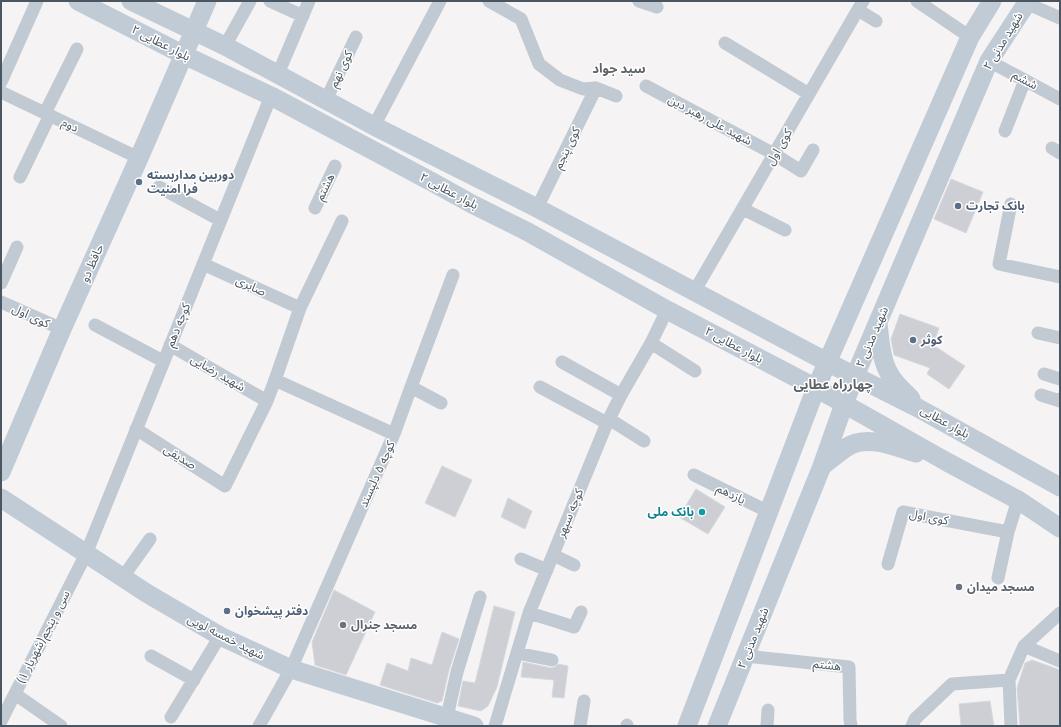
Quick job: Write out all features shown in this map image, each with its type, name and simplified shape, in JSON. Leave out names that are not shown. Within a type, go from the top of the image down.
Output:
[{"type":"street","points":[[1,82],[37,1]]},
{"type":"street","name":"بلوار عطایی ۲","points":[[78,1],[184,55],[270,96],[472,204],[528,232],[667,310],[844,404]]},
{"type":"street","name":"بلوار عطایی ۲","points":[[131,1],[232,50],[374,126],[537,208],[827,362]]},
{"type":"street","points":[[194,32],[207,1]]},
{"type":"street","points":[[171,82],[188,68],[219,71],[218,62],[222,55],[232,50],[250,1]]},
{"type":"street","points":[[270,1],[303,16]]},
{"type":"street","points":[[278,74],[310,1]]},
{"type":"street","points":[[489,1],[505,5],[521,19],[539,64],[560,80],[583,89],[596,88],[616,96]]},
{"type":"street","points":[[639,1],[657,7]]},
{"type":"street","points":[[917,1],[970,36]]},
{"type":"street","points":[[687,726],[816,388],[970,36],[992,1]]},
{"type":"street","points":[[374,126],[437,2]]},
{"type":"street","points":[[1027,2],[1060,18]]},
{"type":"street","name":"شهید مدنی ۲","points":[[717,726],[822,466],[855,376],[989,61],[1027,2]]},
{"type":"street","points":[[860,6],[876,21]]},
{"type":"street","name":"کوی اول","points":[[694,292],[860,6]]},
{"type":"street","name":"حافظ دو","points":[[1,472],[62,329],[194,32]]},
{"type":"street","name":"کوی نهم","points":[[326,100],[356,37]]},
{"type":"street","points":[[725,43],[809,94]]},
{"type":"street","points":[[20,176],[77,49]]},
{"type":"street","name":"ششم","points":[[989,61],[1060,99]]},
{"type":"street","points":[[1005,131],[1025,80]]},
{"type":"street","name":"شهید علی رهبر دین","points":[[646,86],[774,154],[801,171],[813,150]]},
{"type":"street","name":"کوی پنجم","points":[[537,208],[596,88]]},
{"type":"street","name":"دوم","points":[[1,92],[139,158]]},
{"type":"street","name":"کوچه دهم","points":[[86,554],[270,96]]},
{"type":"street","name":"هشتم","points":[[314,208],[335,166]]},
{"type":"street","points":[[158,186],[220,220]]},
{"type":"street","points":[[1011,204],[999,264],[1060,277]]},
{"type":"street","points":[[528,232],[537,208]]},
{"type":"street","points":[[742,209],[786,230]]},
{"type":"street","points":[[267,401],[300,308],[342,221]]},
{"type":"street","points":[[1,283],[17,247]]},
{"type":"street","name":"صابری","points":[[203,264],[300,308]]},
{"type":"street","name":"کوچه ۵ دلپسند","points":[[259,726],[291,669],[394,434],[453,275]]},
{"type":"street","name":"کوی اول","points":[[1,302],[62,329]]},
{"type":"street","name":"کوچه سپهر","points":[[495,726],[529,613],[608,421],[651,343],[667,310]]},
{"type":"street","points":[[878,323],[881,349],[885,365],[892,378],[918,408]]},
{"type":"street","points":[[95,325],[163,361]]},
{"type":"street","points":[[1038,333],[1060,338]]},
{"type":"street","points":[[651,343],[695,371]]},
{"type":"street","name":"شهید رضایی","points":[[170,345],[267,401]]},
{"type":"street","points":[[562,362],[621,395]]},
{"type":"street","name":"بلوار عطایی","points":[[827,362],[918,408],[1060,487]]},
{"type":"street","points":[[1044,374],[1060,379]]},
{"type":"street","points":[[275,380],[394,434]]},
{"type":"street","points":[[411,387],[441,403]]},
{"type":"street","points":[[540,387],[644,441]]},
{"type":"street","points":[[1041,395],[1060,399]]},
{"type":"street","name":"صدیقی","points":[[136,429],[224,486],[267,401]]},
{"type":"street","points":[[844,404],[1018,500],[1060,528]]},
{"type":"street","points":[[822,466],[847,447],[855,444],[872,442],[947,462]]},
{"type":"street","name":"یازدهم","points":[[694,475],[769,512]]},
{"type":"street","name":"شهید خمسه لویی","points":[[1,498],[148,594],[220,636],[291,669],[461,723]]},
{"type":"street","points":[[998,578],[1008,532],[1018,500]]},
{"type":"street","name":"کوی اول","points":[[888,564],[903,512],[1008,532]]},
{"type":"street","points":[[123,577],[150,539]]},
{"type":"street","name":"سی و پنجم(شهریار ۱)","points":[[1,721],[86,554]]},
{"type":"street","points":[[553,555],[574,565]]},
{"type":"street","points":[[521,559],[547,570]]},
{"type":"street","points":[[461,723],[457,672],[480,597]]},
{"type":"street","points":[[529,613],[574,627],[581,612]]},
{"type":"street","points":[[1011,726],[1008,680],[1024,646],[1060,613]]},
{"type":"street","points":[[171,717],[220,636]]},
{"type":"street","points":[[1024,646],[1060,661]]},
{"type":"street","points":[[517,653],[552,660]]},
{"type":"street","points":[[151,656],[194,680]]},
{"type":"street","name":"هشتم","points":[[746,656],[849,667],[851,726]]},
{"type":"street","points":[[912,726],[915,719],[952,684],[1008,680]]},
{"type":"street","points":[[15,694],[61,726]]},
{"type":"street","points":[[580,726],[584,701]]},
{"type":"street","points":[[767,726],[768,710]]},
{"type":"building","name":"بانک تجارت","points":[[951,179],[983,192],[966,233],[934,219]]},
{"type":"building","name":"کوثر","points":[[900,314],[939,328],[933,345],[965,366],[949,389],[927,374],[930,368],[894,355],[891,339]]},
{"type":"building","points":[[442,466],[472,480],[455,517],[425,503]]},
{"type":"building","name":"بانک ملی","points":[[696,489],[725,507],[708,534],[679,517]]},
{"type":"building","points":[[508,498],[532,511],[525,529],[501,517]]},
{"type":"building","name":"مسجد جنرال","points":[[334,590],[375,612],[346,675],[315,665],[312,642]]},
{"type":"building","points":[[494,606],[515,612],[497,687],[488,706],[481,711],[458,706],[463,681],[475,683]]},
{"type":"building","points":[[442,632],[459,639],[449,670],[442,701],[437,703],[380,685],[387,663],[408,671],[411,658],[432,665]]},
{"type":"building","points":[[1032,660],[1060,670],[1060,726],[1020,726],[1017,688],[1025,663]]},
{"type":"building","points":[[523,662],[551,668],[558,664],[568,666],[564,698],[552,697],[554,680],[521,677]]},
{"type":"building","points":[[990,701],[994,726],[961,726],[959,704]]},
{"type":"place","name":"دوربین مداربسته فرا امنیت","points":[[139,182]]},
{"type":"place","name":"بانک تجارت","points":[[958,206]]},
{"type":"place","name":"کوثر","points":[[913,340]]},
{"type":"place","name":"بانک ملی","points":[[702,512]]},
{"type":"place","name":"مسجد میدان","points":[[959,587]]},
{"type":"place","name":"دفتر پیشخوان","points":[[227,611]]},
{"type":"place","name":"مسجد جنرال","points":[[343,625]]},
{"type":"district","name":"سید جواد","points":[[619,68]]},
{"type":"district","name":"چهارراه عطایی","points":[[833,384]]}]
